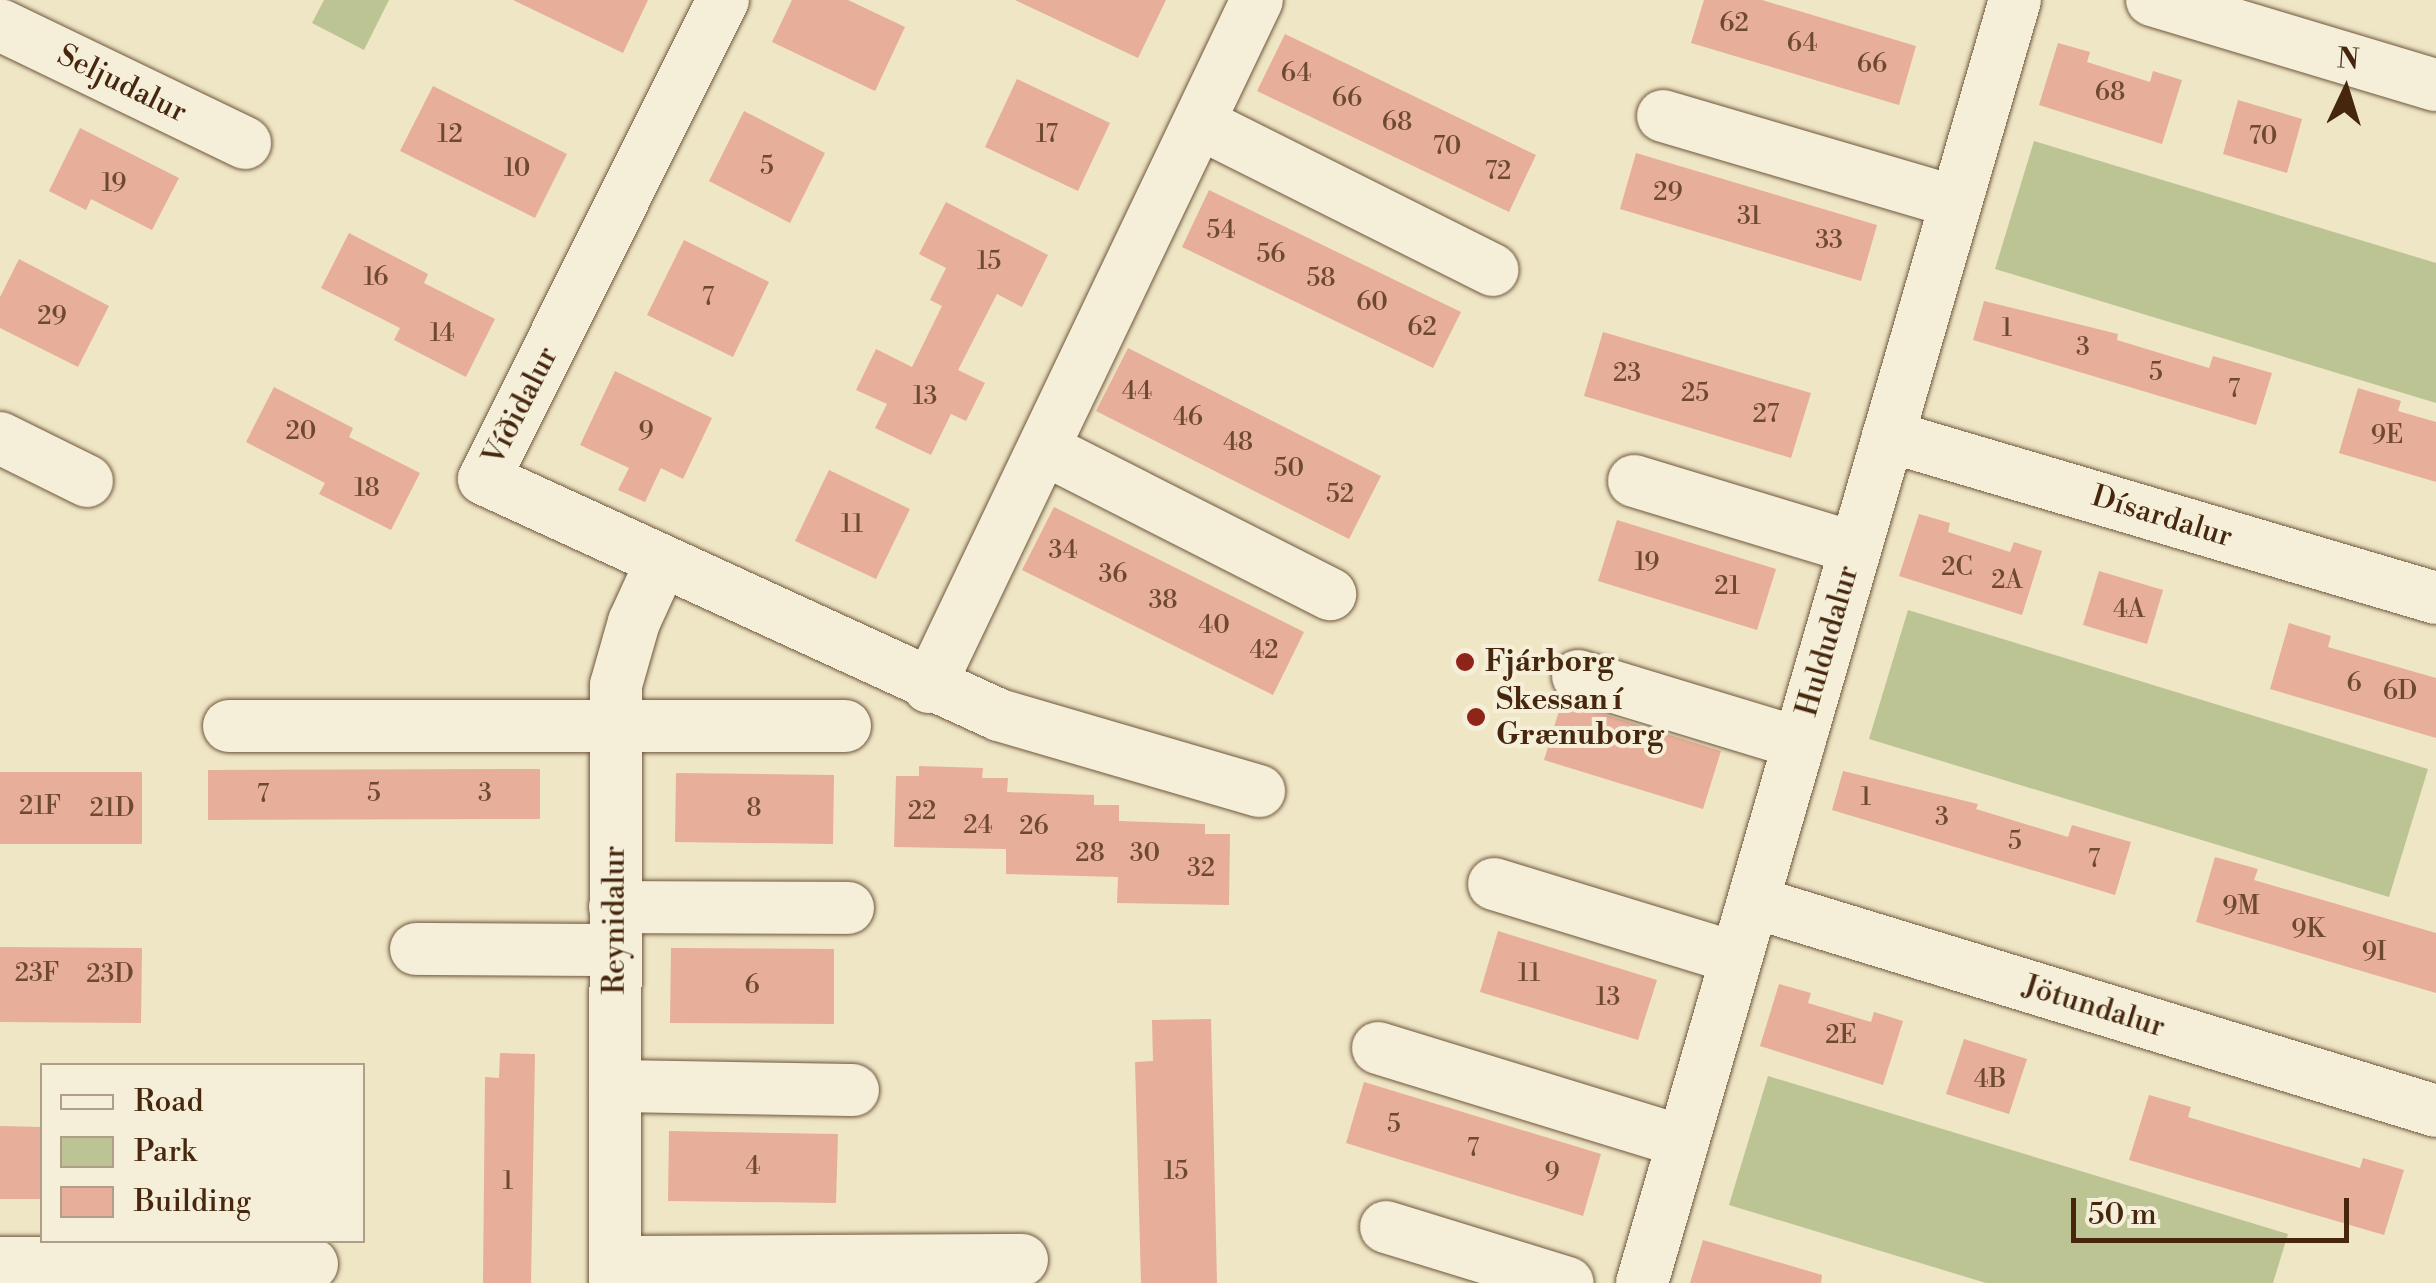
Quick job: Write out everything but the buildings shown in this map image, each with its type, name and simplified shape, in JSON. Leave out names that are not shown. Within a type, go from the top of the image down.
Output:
[{"type":"street","name":"Víðidalur","points":[[723,0],[484,478],[660,565],[929,687],[999,715],[1259,791]]},
{"type":"street","points":[[929,687],[1257,0]]},
{"type":"street","name":"Huldudalur","points":[[1642,1283],[2015,0]]},
{"type":"street","points":[[2152,0],[2436,85]]},
{"type":"street","name":"Seljudalur","points":[[0,25],[244,144]]},
{"type":"street","points":[[1663,116],[1956,202]]},
{"type":"street","points":[[1201,124],[1492,270]]},
{"type":"street","name":"Dísardalur","points":[[1888,436],[2436,598]]},
{"type":"street","points":[[0,438],[87,481]]},
{"type":"street","points":[[1044,449],[1330,594]]},
{"type":"street","points":[[1634,481],[1855,548]]},
{"type":"street","name":"Reynidalur","points":[[615,1273],[616,726],[624,653],[660,565]]},
{"type":"street","points":[[1578,676],[1799,743]]},
{"type":"street","points":[[230,726],[845,726]]},
{"type":"street","points":[[1494,884],[1736,958]]},
{"type":"street","name":"Jötundalur","points":[[1753,902],[2436,1112]]},
{"type":"street","points":[[416,949],[848,908]]},
{"type":"street","points":[[1378,1048],[1683,1142]]},
{"type":"street","points":[[615,1086],[853,1090]]},
{"type":"street","points":[[1386,1227],[1568,1283]]},
{"type":"street","points":[[615,1273],[1022,1260]]},
{"type":"street","points":[[0,1263],[312,1264]]},
{"type":"green space","points":[[324,0],[389,0],[364,50],[312,23]]},
{"type":"green space","points":[[2034,141],[2436,263],[2436,403],[1995,269]]},
{"type":"green space","points":[[1908,610],[2428,769],[2389,897],[1869,739]]},
{"type":"green space","points":[[1768,1076],[2288,1234],[2273,1283],[1986,1283],[1729,1205]]},
{"type":"place","name":"Fjárborg","points":[[1465,662]]},
{"type":"place","name":"Skessan í Grænuborg","points":[[1476,717]]}]
